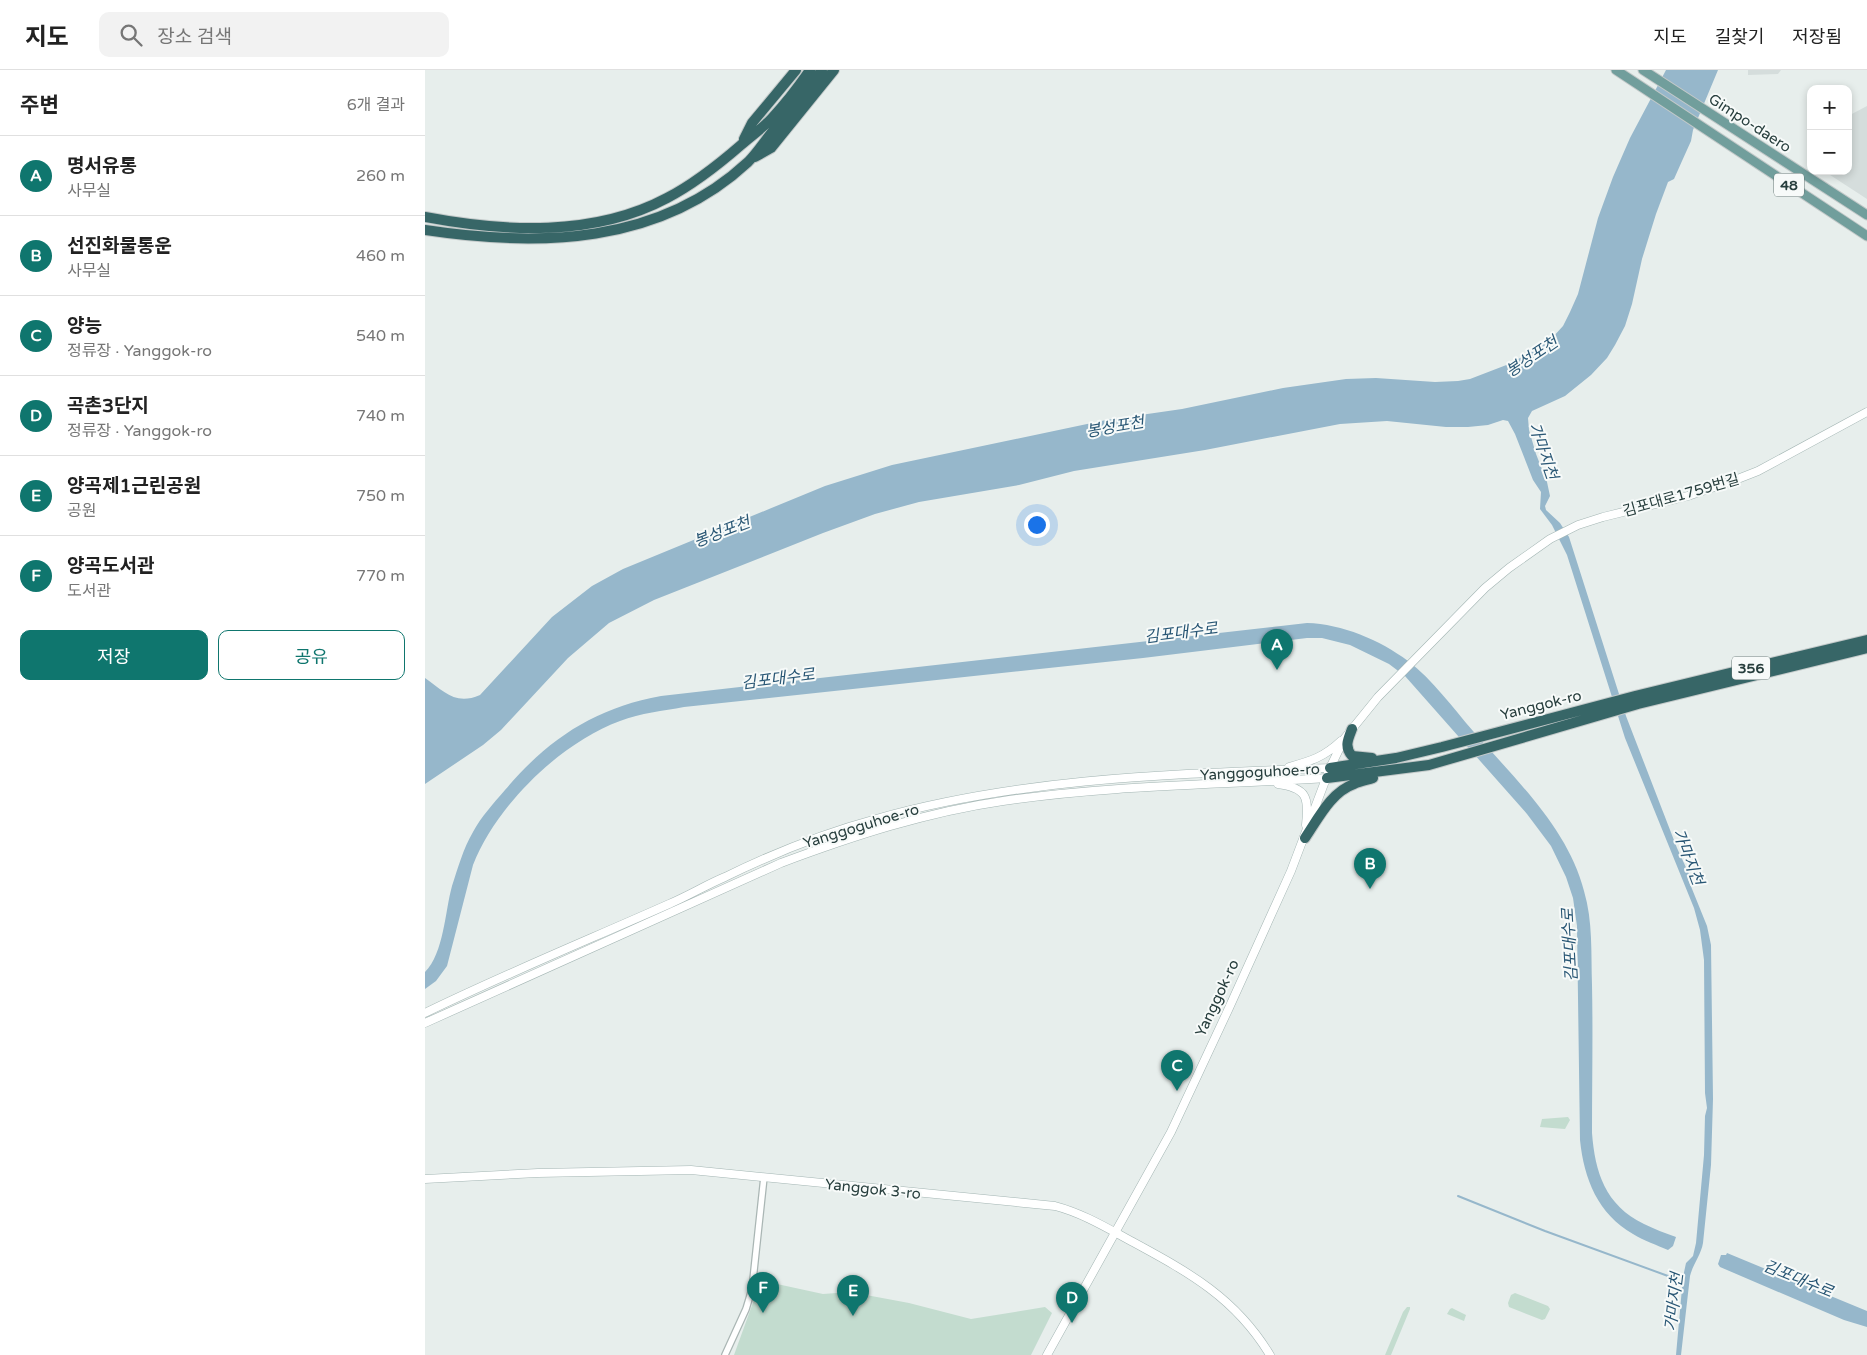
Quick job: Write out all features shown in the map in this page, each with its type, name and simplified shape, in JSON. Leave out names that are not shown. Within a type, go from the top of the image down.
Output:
[{"type":"highway","points":[[741,144],[752,123],[796,70]]},
{"type":"highway","points":[[741,144],[803,70]]},
{"type":"highway","points":[[425,217],[492,227],[547,228],[591,223],[636,211],[666,198],[707,172],[772,118],[810,70]]},
{"type":"highway","points":[[749,160],[821,70]]},
{"type":"highway","points":[[425,230],[489,238],[533,239],[593,235],[623,229],[651,220],[687,204],[727,180],[766,147],[827,70]]},
{"type":"highway","points":[[749,160],[771,148],[834,70]]},
{"type":"highway","name":"356","points":[[1603,709],[1867,640]]},
{"type":"highway","name":"356","points":[[1636,700],[1867,648]]},
{"type":"highway","name":"Yanggok-ro","points":[[1396,758],[1488,734],[1603,709]]},
{"type":"highway","name":"Yanggok-ro","points":[[1429,765],[1501,744],[1603,709]]},
{"type":"highway","points":[[1352,729],[1347,746],[1352,756],[1396,758]]},
{"type":"highway","name":"356","points":[[1329,773],[1396,758]]},
{"type":"highway","points":[[1305,838],[1331,801],[1342,790],[1353,784],[1429,765]]},
{"type":"highway","name":"356","points":[[1329,773],[1429,765]]},
{"type":"main road","name":"Gimpo-daero","points":[[1616,70],[1867,236]]},
{"type":"main road","name":"Gimpo-daero","points":[[1643,70],[1867,215]]},
{"type":"street","name":"김포대로1759번길","points":[[1352,729],[1412,660],[1485,588],[1509,568],[1550,539],[1603,517],[1688,496],[1735,480],[1867,412]]},
{"type":"street","points":[[1276,770],[1311,761],[1327,754],[1352,729]]},
{"type":"street","points":[[1329,773],[1344,738]]},
{"type":"street","name":"Yanggoguhoe-ro","points":[[425,1013],[472,990],[675,901],[770,856],[828,834],[876,819],[971,796],[1020,788],[1129,778],[1276,770],[1329,773]]},
{"type":"street","name":"Yanggoguhoe-ro","points":[[427,1022],[781,863],[836,842],[888,827],[1002,801],[1136,788],[1253,783],[1329,773]]},
{"type":"street","name":"Yanggok-ro","points":[[1047,1355],[1171,1132],[1305,838],[1329,773]]},
{"type":"street","points":[[1253,783],[1293,787],[1302,792],[1307,798],[1308,812],[1305,838]]},
{"type":"street","name":"Yanggok 3-ro","points":[[425,1179],[677,1170],[1046,1204],[1073,1212],[1116,1233],[1193,1276],[1212,1289],[1247,1323],[1271,1355]]},
{"type":"street","points":[[725,1355],[746,1309],[752,1289],[764,1177]]},
{"type":"shaded area","points":[[1748,70],[1781,70],[1778,74],[1748,75]]},
{"type":"shaded area","points":[[1867,106],[1867,199],[1830,175],[1852,175],[1852,114]]},
{"type":"green space","points":[[1568,1117],[1570,1120],[1565,1129],[1540,1127],[1542,1119]]},
{"type":"green space","points":[[758,1280],[823,1294],[850,1292],[909,1303],[971,1319],[1045,1307],[1052,1313],[1031,1355],[734,1355],[755,1297]]},
{"type":"green space","points":[[1515,1293],[1548,1306],[1550,1309],[1545,1319],[1542,1320],[1509,1307],[1508,1303],[1511,1295]]},
{"type":"green space","points":[[1407,1307],[1410,1307],[1410,1309],[1391,1355],[1385,1355],[1403,1312]]},
{"type":"green space","points":[[1452,1308],[1466,1315],[1464,1321],[1447,1314]]},
{"type":"water","name":"봉성포천","points":[[1666,70],[1718,70],[1693,130],[1691,141],[1674,179],[1668,182],[1656,214],[1625,326],[1607,358],[1591,375],[1565,396],[1532,411],[1528,418],[1529,430],[1550,496],[1545,506],[1546,510],[1560,523],[1569,537],[1626,716],[1677,848],[1689,874],[1688,879],[1707,926],[1711,945],[1713,1099],[1711,1165],[1703,1243],[1690,1276],[1681,1355],[1676,1355],[1683,1277],[1686,1263],[1693,1256],[1696,1243],[1707,1108],[1705,1093],[1704,960],[1700,930],[1694,908],[1625,738],[1567,555],[1552,525],[1540,509],[1541,492],[1533,480],[1508,421],[1503,420],[1488,425],[1468,427],[1446,427],[1387,421],[1340,424],[1205,450],[1074,471],[1019,485],[919,502],[875,514],[654,600],[609,623],[568,658],[501,730],[483,745],[425,784],[425,678],[450,696],[464,699],[480,695],[552,617],[592,586],[623,569],[825,486],[892,465],[1106,420],[1182,409],[1283,388],[1346,379],[1376,378],[1435,382],[1470,379],[1509,364],[1533,351],[1552,338],[1563,326],[1570,312],[1578,294],[1598,218],[1613,177],[1630,138]]},
{"type":"water","points":[[1307,623],[1334,626],[1360,634],[1397,653],[1417,668],[1538,805],[1566,846],[1584,891],[1590,926],[1592,1133],[1599,1174],[1611,1197],[1631,1216],[1644,1224],[1676,1237],[1673,1246],[1668,1250],[1646,1241],[1621,1226],[1602,1206],[1589,1182],[1580,1140],[1577,926],[1573,898],[1566,877],[1551,846],[1527,814],[1405,676],[1389,664],[1350,645],[1322,638],[1307,638],[1143,658],[684,707],[644,714],[620,721],[597,731],[575,744],[553,761],[514,799],[497,821],[483,843],[473,865],[447,966],[436,981],[425,989],[425,972],[431,964],[440,943],[452,886],[469,838],[480,821],[505,790],[538,755],[574,728],[615,709],[637,701],[661,696]]},
{"type":"water","points":[[1727,1253],[1867,1311],[1867,1327],[1844,1320],[1720,1267],[1718,1264],[1721,1255],[1726,1255]]},
{"type":"waterway","name":"가마지천","points":[[1458,1196],[1545,1231],[1668,1276]]},
{"type":"place","name":"명서유통","points":[[1277,670]]},
{"type":"place","name":"선진화물통운","points":[[1370,889]]},
{"type":"place","name":"양능","points":[[1177,1091]]},
{"type":"place","name":"양곡도서관","points":[[763,1313]]},
{"type":"place","name":"양곡제1근린공원","points":[[853,1316]]},
{"type":"place","name":"곡촌3단지","points":[[1072,1323]]},
{"type":"water label","name":"김포대수로","points":[[1181,633]]},
{"type":"water label","name":"김포대수로","points":[[778,679]]},
{"type":"water label","name":"김포대수로","points":[[1570,945]]},
{"type":"water label","name":"김포대수로","points":[[1798,1279]]}]
